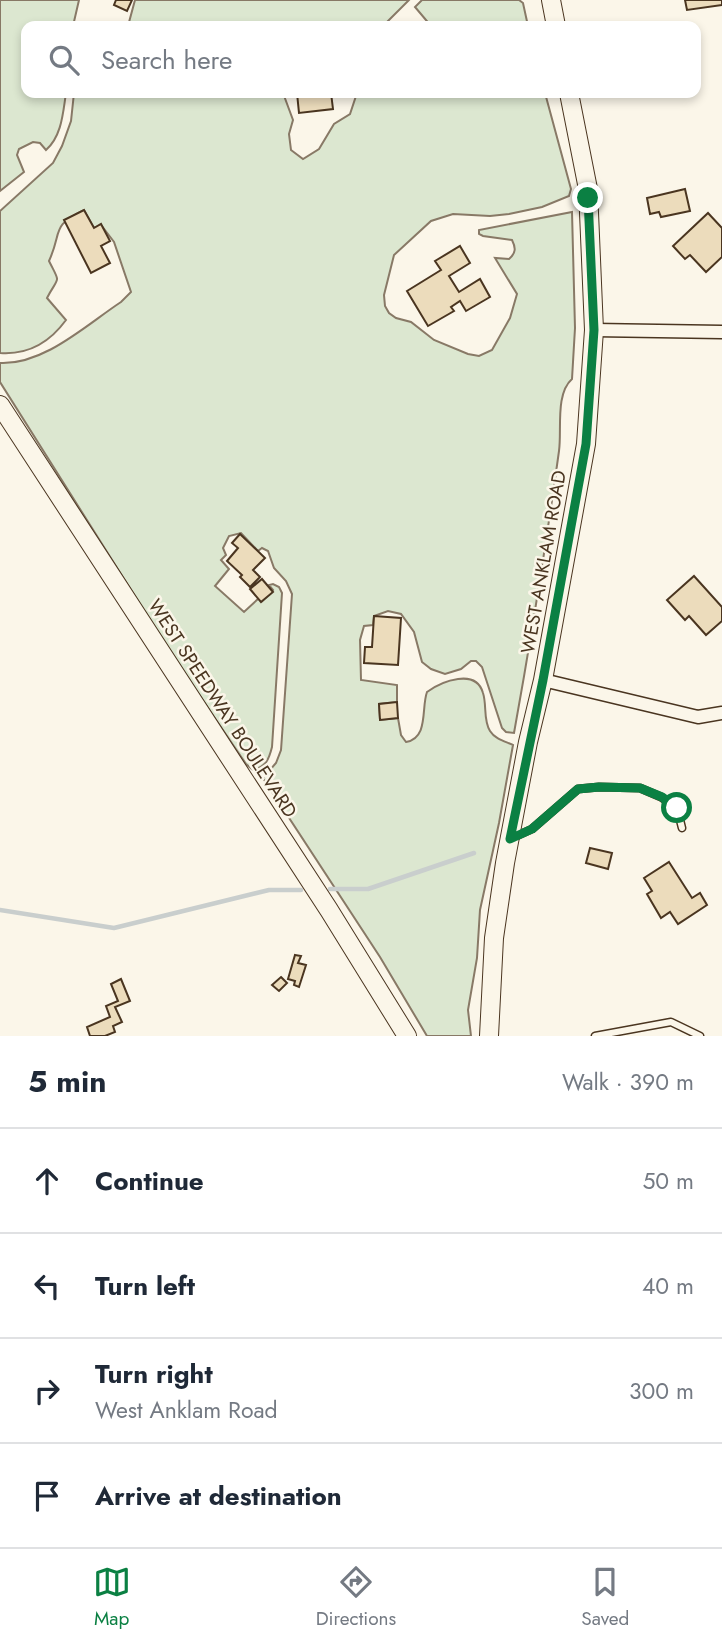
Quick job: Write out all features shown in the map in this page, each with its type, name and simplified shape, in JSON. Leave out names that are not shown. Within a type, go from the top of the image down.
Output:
[{"type":"main road","points":[[551,0],[555,21]]},
{"type":"main road","name":"WEST ANKLAM ROAD","points":[[489,1036],[494,938],[510,839],[543,680],[586,444],[594,330],[588,189],[570,98]]},
{"type":"main road","name":"WEST SPEEDWAY BOULEVARD","points":[[0,405],[329,910],[407,1036]]},
{"type":"street","points":[[594,330],[722,332]]},
{"type":"street","points":[[543,680],[698,717],[722,713]]},
{"type":"lane","points":[[510,839],[532,829],[578,789],[599,787],[640,788],[662,797],[677,808],[682,828]]},
{"type":"lane","points":[[595,1036],[671,1023],[700,1036]]},
{"type":"green space","points":[[0,0],[79,0],[74,21],[21,21],[21,98],[65,98],[59,131],[51,144],[46,150],[40,143],[33,142],[19,149],[17,155],[24,172],[0,191]]},
{"type":"green space","points":[[135,0],[409,0],[388,21],[129,21]]},
{"type":"green space","points":[[422,0],[519,0],[523,3],[527,21],[427,21],[415,7]]},
{"type":"green space","points":[[73,98],[285,98],[293,120],[289,134],[291,150],[303,159],[319,149],[334,124],[350,114],[355,98],[546,98],[571,189],[569,196],[542,207],[509,214],[453,214],[431,221],[394,255],[384,295],[385,306],[396,318],[411,322],[434,340],[479,356],[492,350],[510,318],[517,294],[495,258],[511,257],[515,250],[512,240],[483,236],[479,234],[479,230],[572,212],[575,328],[572,379],[561,403],[559,451],[514,733],[506,732],[502,728],[482,667],[476,661],[471,661],[461,669],[445,674],[431,669],[422,662],[414,632],[401,614],[388,611],[374,616],[373,625],[364,626],[360,640],[361,680],[397,685],[397,702],[379,704],[380,720],[398,718],[401,735],[406,742],[418,735],[421,729],[427,692],[449,681],[466,679],[479,685],[483,693],[487,722],[492,734],[513,745],[480,910],[477,958],[468,1010],[471,1036],[427,1036],[380,957],[263,778],[276,763],[281,750],[292,594],[286,581],[274,568],[268,551],[262,548],[258,551],[241,533],[229,536],[223,548],[226,555],[221,560],[229,569],[215,586],[244,612],[259,598],[262,601],[273,590],[269,585],[279,587],[282,593],[272,747],[266,762],[253,770],[246,764],[170,652],[0,382],[0,363],[33,358],[48,351],[79,332],[131,292],[114,242],[101,225],[94,228],[84,210],[62,225],[49,261],[57,280],[47,298],[66,320],[53,335],[38,346],[20,352],[0,353],[0,211],[53,163],[71,121]]},
{"type":"building","points":[[116,0],[132,0],[127,11],[114,5]]},
{"type":"building","points":[[685,0],[722,0],[722,5],[687,10]]},
{"type":"building","points":[[298,98],[332,98],[333,109],[299,113]]},
{"type":"building","points":[[685,189],[690,211],[661,217],[659,212],[650,214],[647,198]]},
{"type":"building","points":[[84,210],[94,228],[101,224],[110,241],[101,246],[110,263],[91,273],[64,220]]},
{"type":"building","points":[[708,213],[722,228],[722,257],[706,272],[690,255],[685,259],[673,246]]},
{"type":"building","points":[[460,246],[470,263],[449,276],[459,292],[480,279],[490,297],[466,311],[460,301],[451,307],[454,311],[428,326],[407,291],[441,270],[435,261]]},
{"type":"building","points":[[240,534],[265,558],[253,570],[260,577],[250,587],[227,561],[238,548],[232,543]]},
{"type":"building","points":[[694,576],[722,607],[722,621],[706,635],[689,616],[685,620],[667,600]]},
{"type":"building","points":[[262,579],[273,592],[261,602],[250,589]]},
{"type":"building","points":[[374,616],[401,618],[398,665],[364,663],[365,647],[372,647]]},
{"type":"building","points":[[397,702],[398,718],[380,720],[379,704]]},
{"type":"building","points":[[590,848],[612,853],[608,869],[586,863]]},
{"type":"building","points":[[669,862],[692,898],[700,893],[707,905],[678,924],[670,912],[661,918],[647,894],[652,891],[644,878]]},
{"type":"building","points":[[295,955],[301,956],[298,963],[306,965],[299,987],[294,985],[295,981],[288,979]]},
{"type":"building","points":[[281,977],[287,983],[279,991],[272,985]]},
{"type":"building","points":[[121,979],[130,1001],[115,1007],[122,1022],[113,1026],[115,1032],[105,1036],[90,1036],[87,1027],[110,1017],[106,1006],[118,1001],[111,984]]},
{"type":"waterway","points":[[330,889],[368,889],[474,853]]},
{"type":"waterway","points":[[0,910],[114,928],[269,890],[301,890]]},
{"type":"route","points":[[588,198],[594,330],[586,444],[543,680],[510,839],[532,829],[578,789],[640,788],[662,797],[677,808]]}]
